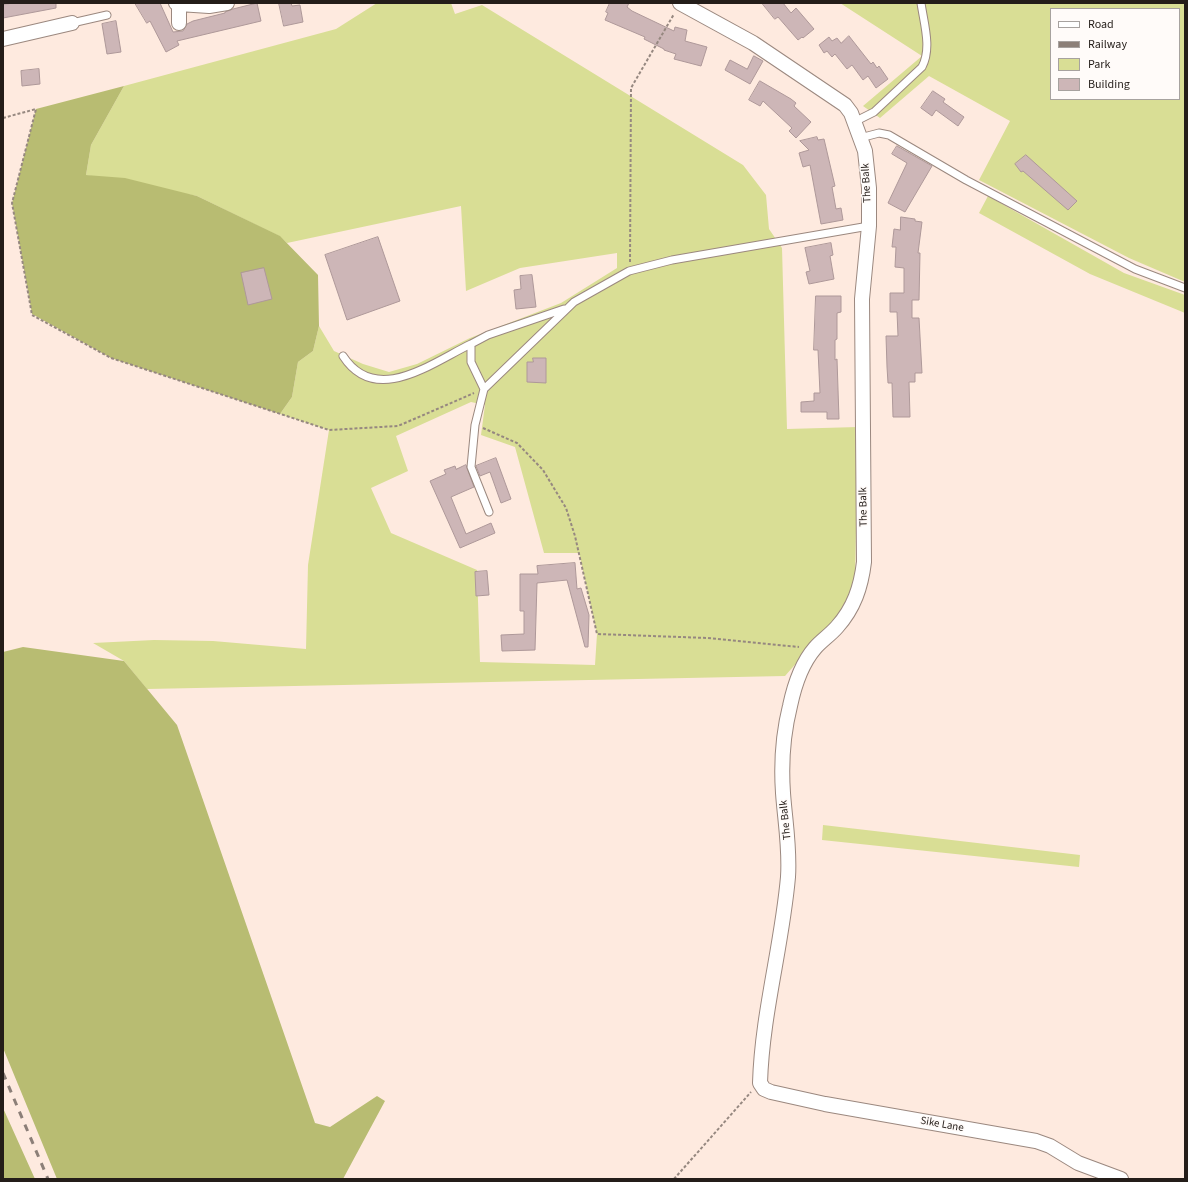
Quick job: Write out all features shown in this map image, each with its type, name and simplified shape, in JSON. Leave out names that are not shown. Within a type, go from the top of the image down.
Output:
[{"type":"street","points":[[178,23],[177,4],[209,6],[227,3]]},
{"type":"street","name":"The Balk","points":[[680,3],[753,43],[836,98],[848,109],[854,122],[865,151],[868,169],[869,226],[862,299],[864,562],[862,580],[849,612],[837,627],[814,649],[801,672],[790,706],[783,747],[783,794],[788,838],[788,878],[773,975],[760,1083]]},
{"type":"street","points":[[3,39],[65,29]]},
{"type":"street","name":"Sike Lane","points":[[760,1083],[764,1089],[771,1092],[825,1104],[1036,1141],[1050,1146],[1078,1163],[1121,1179]]},
{"type":"lane","points":[[854,122],[874,112],[922,67],[928,48],[921,3]]},
{"type":"lane","points":[[65,29],[107,15]]},
{"type":"lane","points":[[860,138],[879,133],[890,135],[966,180],[1135,269],[1185,288]]},
{"type":"lane","points":[[489,512],[471,467],[476,425],[484,389],[574,302],[630,271],[672,260],[869,226]]},
{"type":"lane","points":[[343,356],[348,365],[359,374],[372,378],[389,380],[408,376],[488,335],[567,308]]},
{"type":"lane","points":[[471,344],[471,362],[484,389]]},
{"type":"path","points":[[630,271],[631,88],[680,3]]},
{"type":"path","points":[[3,118],[36,109],[12,203],[32,314],[111,358],[329,430],[398,426],[484,389]]},
{"type":"path","points":[[476,425],[517,443],[543,470],[566,508],[575,536],[597,634],[708,638],[814,649]]},
{"type":"path","points":[[674,1179],[760,1083]]},
{"type":"green space","points":[[377,3],[451,3],[455,14],[482,5],[743,165],[766,195],[769,229],[782,248],[787,429],[858,427],[855,581],[844,609],[785,676],[147,689],[124,661],[93,643],[154,640],[213,641],[306,649],[308,565],[329,430],[280,414],[292,397],[298,362],[313,351],[319,326],[334,351],[363,364],[389,372],[417,364],[470,338],[561,303],[617,268],[617,253],[520,268],[466,291],[461,206],[287,243],[279,236],[197,196],[86,175],[91,145],[124,86],[336,29]],"holes":[[[471,402],[485,405],[481,435],[515,447],[544,553],[579,553],[597,634],[595,665],[480,662],[477,570],[391,533],[371,488],[408,471],[396,436]]]},
{"type":"green space","points":[[840,3],[1185,3],[1185,282],[1129,258],[979,180],[1010,121],[929,76],[880,118],[863,106],[922,56]]},
{"type":"green space","points":[[124,86],[91,145],[86,175],[125,178],[197,196],[280,236],[318,275],[319,326],[313,351],[298,362],[292,397],[280,414],[111,358],[32,314],[12,203],[36,109]]},
{"type":"green space","points":[[988,196],[1124,273],[1185,295],[1185,313],[1090,274],[979,213]]},
{"type":"green space","points":[[23,647],[124,661],[177,725],[315,1123],[330,1127],[377,1096],[385,1101],[343,1179],[57,1179],[3,1048],[3,652]]},
{"type":"green space","points":[[823,825],[1080,855],[1079,867],[822,840]]},
{"type":"green space","points":[[3,1108],[35,1179],[3,1179]]},
{"type":"building","points":[[13,3],[56,3],[56,8],[3,18],[3,5]]},
{"type":"building","points":[[135,3],[160,3],[173,32],[183,31],[187,24],[193,21],[257,3],[261,21],[177,41],[179,45],[166,52],[150,21],[147,23]]},
{"type":"building","points":[[279,3],[291,3],[292,6],[300,5],[303,22],[284,26]]},
{"type":"building","points":[[610,3],[629,3],[627,7],[632,11],[674,31],[675,27],[687,30],[685,41],[707,47],[701,66],[674,59],[676,54],[664,50],[644,39],[645,37],[605,20],[608,13],[606,12]]},
{"type":"building","points":[[762,3],[783,3],[791,13],[796,8],[814,29],[798,40],[778,17],[775,19]]},
{"type":"building","points":[[116,21],[121,52],[107,54],[102,24]]},
{"type":"building","points":[[849,36],[871,64],[873,62],[877,68],[879,66],[888,79],[876,88],[868,76],[863,80],[852,65],[847,69],[835,54],[832,57],[827,51],[824,53],[819,45],[829,37],[832,41],[837,38],[841,43]]},
{"type":"building","points":[[754,56],[763,61],[750,84],[725,70],[730,60],[747,69]]},
{"type":"building","points":[[39,69],[40,84],[22,86],[21,71]]},
{"type":"building","points":[[760,81],[796,103],[794,106],[811,122],[796,138],[789,131],[792,128],[763,101],[760,106],[749,100]]},
{"type":"building","points":[[933,91],[945,99],[943,102],[964,117],[958,126],[936,110],[932,116],[921,108]]},
{"type":"building","points":[[817,137],[818,140],[824,139],[835,186],[832,187],[836,209],[841,208],[843,220],[821,224],[810,165],[803,167],[799,153],[809,150],[800,141]]},
{"type":"building","points":[[897,146],[932,166],[905,212],[888,203],[907,163],[892,154]]},
{"type":"building","points":[[1026,155],[1077,201],[1068,210],[1023,171],[1021,172],[1015,164]]},
{"type":"building","points":[[901,217],[915,219],[915,221],[922,222],[918,253],[920,253],[919,300],[912,300],[912,318],[919,318],[922,373],[915,373],[915,382],[909,382],[910,417],[893,417],[892,383],[888,383],[887,367],[886,336],[898,336],[897,312],[890,312],[890,293],[904,293],[904,268],[895,267],[896,247],[892,247],[894,229],[900,230]]},
{"type":"building","points":[[378,237],[400,301],[347,320],[325,255]]},
{"type":"building","points":[[831,243],[833,255],[830,256],[834,279],[809,284],[806,272],[810,271],[805,248]]},
{"type":"building","points":[[264,268],[272,299],[248,305],[241,273]]},
{"type":"building","points":[[532,275],[536,307],[516,309],[514,290],[521,289],[520,276]]},
{"type":"building","points":[[816,296],[841,296],[841,312],[837,313],[837,339],[835,340],[839,419],[827,419],[827,412],[801,412],[801,402],[814,401],[814,393],[820,393],[818,350],[814,350]]},
{"type":"building","points":[[533,358],[546,358],[546,383],[527,382],[527,362],[533,362]]},
{"type":"building","points":[[496,458],[511,499],[501,503],[490,472],[480,476],[476,466]]},
{"type":"building","points":[[466,465],[474,487],[451,497],[466,534],[491,523],[495,533],[460,548],[430,481],[446,474],[444,470],[455,466],[456,469]]},
{"type":"building","points":[[575,563],[577,589],[581,588],[589,615],[588,647],[585,647],[567,580],[537,583],[535,650],[502,651],[501,635],[524,634],[524,611],[520,611],[520,574],[538,574],[537,566]]},
{"type":"building","points":[[487,571],[489,595],[476,596],[475,572]]},
{"type":"railway","points":[[3,1073],[48,1179]]}]
